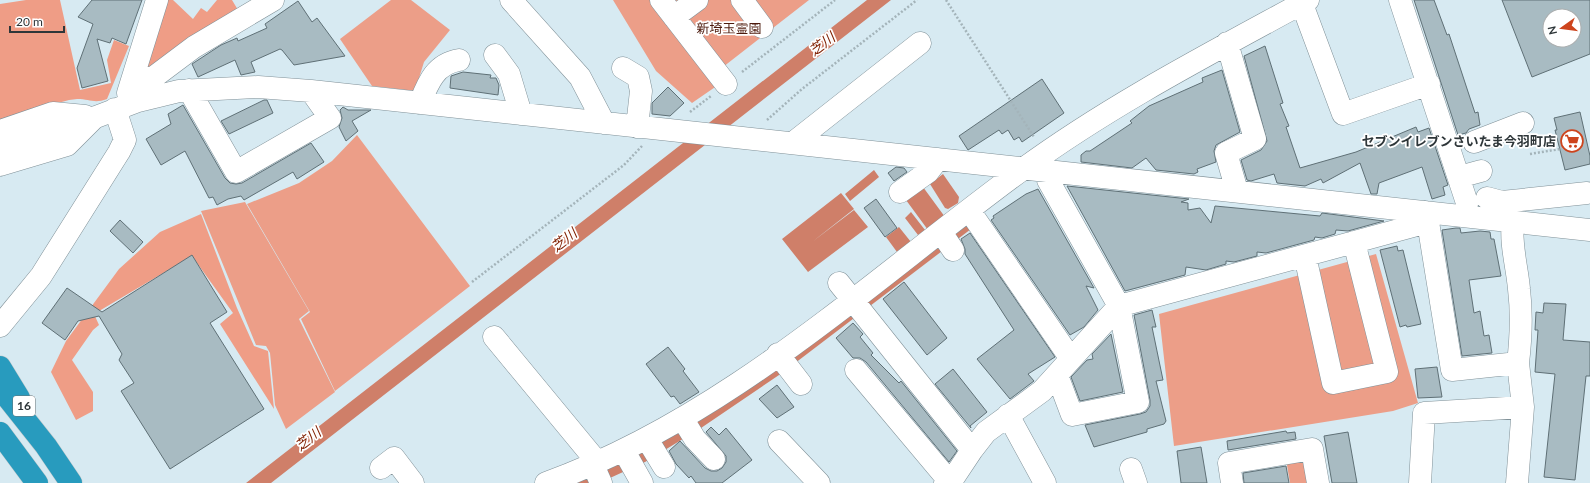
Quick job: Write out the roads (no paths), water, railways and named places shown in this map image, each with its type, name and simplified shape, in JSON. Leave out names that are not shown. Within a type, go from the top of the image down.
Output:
[{"type":"highway","name":"16","points":[[0,367],[46,446],[71,483]]},
{"type":"highway","name":"16","points":[[0,388],[46,446]]},
{"type":"highway","points":[[0,433],[37,483]]},
{"type":"highway","points":[[0,444],[23,464]]},
{"type":"street","points":[[0,165],[67,145],[112,111],[132,81],[157,0]]},
{"type":"street","points":[[132,81],[154,77],[194,47],[273,0]]},
{"type":"street","points":[[511,0],[580,77],[604,123]]},
{"type":"street","points":[[661,0],[726,84]]},
{"type":"street","points":[[674,17],[697,0]]},
{"type":"street","points":[[742,0],[762,27]]},
{"type":"street","points":[[1400,0],[1429,84],[1467,203],[1466,216]]},
{"type":"street","points":[[561,480],[596,469],[624,451],[648,439],[682,418],[779,355],[1024,169],[1047,162],[1154,83],[1305,2],[1342,114],[1429,84]]},
{"type":"street","points":[[793,143],[920,42]]},
{"type":"street","points":[[1227,43],[1255,139],[1226,153],[1237,191]]},
{"type":"street","points":[[495,54],[509,74],[521,114]]},
{"type":"street","points":[[420,103],[430,80],[440,67],[451,61],[459,60]]},
{"type":"street","points":[[623,68],[638,77],[641,91],[658,129]]},
{"type":"street","points":[[0,148],[112,111],[140,100],[189,90],[258,87],[310,91],[1024,169]]},
{"type":"street","points":[[189,90],[236,172],[330,118],[310,91]]},
{"type":"street","points":[[0,131],[53,113],[112,111]]},
{"type":"street","points":[[0,326],[41,276],[119,152],[125,140],[112,111]]},
{"type":"street","points":[[1474,142],[1524,123]]},
{"type":"street","points":[[900,192],[928,172],[938,159]]},
{"type":"street","points":[[1047,162],[1237,191],[1426,217],[1466,216],[1501,210],[1537,191],[1587,193]]},
{"type":"street","points":[[969,210],[1064,367],[1072,415],[1138,402],[1119,306],[1048,180],[1047,162]]},
{"type":"street","points":[[1459,177],[1481,171]]},
{"type":"street","points":[[1537,191],[1541,224]]},
{"type":"street","points":[[1501,210],[1541,224],[1590,230]]},
{"type":"street","points":[[1501,210],[1511,234],[1519,290],[1522,333],[1518,363],[1523,407],[1517,483]]},
{"type":"street","points":[[856,370],[948,483],[986,432],[1042,391],[1119,306],[1354,242],[1426,217]]},
{"type":"street","points":[[1426,217],[1452,370],[1518,363]]},
{"type":"street","points":[[942,232],[953,250]]},
{"type":"street","points":[[1305,256],[1333,383],[1387,372],[1354,242]]},
{"type":"street","points":[[839,284],[851,301],[972,450]]},
{"type":"street","points":[[494,338],[596,469]]},
{"type":"street","points":[[779,355],[797,380]]},
{"type":"street","points":[[1420,483],[1424,413],[1523,407]]},
{"type":"street","points":[[1008,415],[1045,483]]},
{"type":"street","points":[[682,418],[695,439],[714,459]]},
{"type":"street","points":[[648,439],[662,464]]},
{"type":"street","points":[[779,441],[819,483]]},
{"type":"street","points":[[1232,483],[1229,463],[1312,449],[1318,483]]},
{"type":"street","points":[[624,451],[639,478]]},
{"type":"street","points":[[381,468],[394,458],[413,483]]},
{"type":"water","name":"芝川","points":[[867,0],[891,0],[271,483],[246,483]]},
{"type":"water","points":[[874,170],[879,177],[850,201],[845,194]]},
{"type":"water","points":[[943,174],[959,197],[958,203],[948,209],[945,208],[930,184]]},
{"type":"water","points":[[923,187],[945,217],[928,230],[906,200]]},
{"type":"water","points":[[841,193],[854,209],[812,242],[854,210],[868,227],[808,272],[782,239]]},
{"type":"water","points":[[911,212],[925,230],[918,235],[905,218]]},
{"type":"water","points":[[965,222],[971,229],[782,373],[701,428],[645,462],[599,483],[570,483]]},
{"type":"water","points":[[899,227],[911,242],[897,252],[886,237]]},
{"type":"place","name":"セブンイレブンさいたま今羽町店","points":[[1572,141]]},
{"type":"park label","name":"新埼玉霊園","points":[[729,28]]}]
